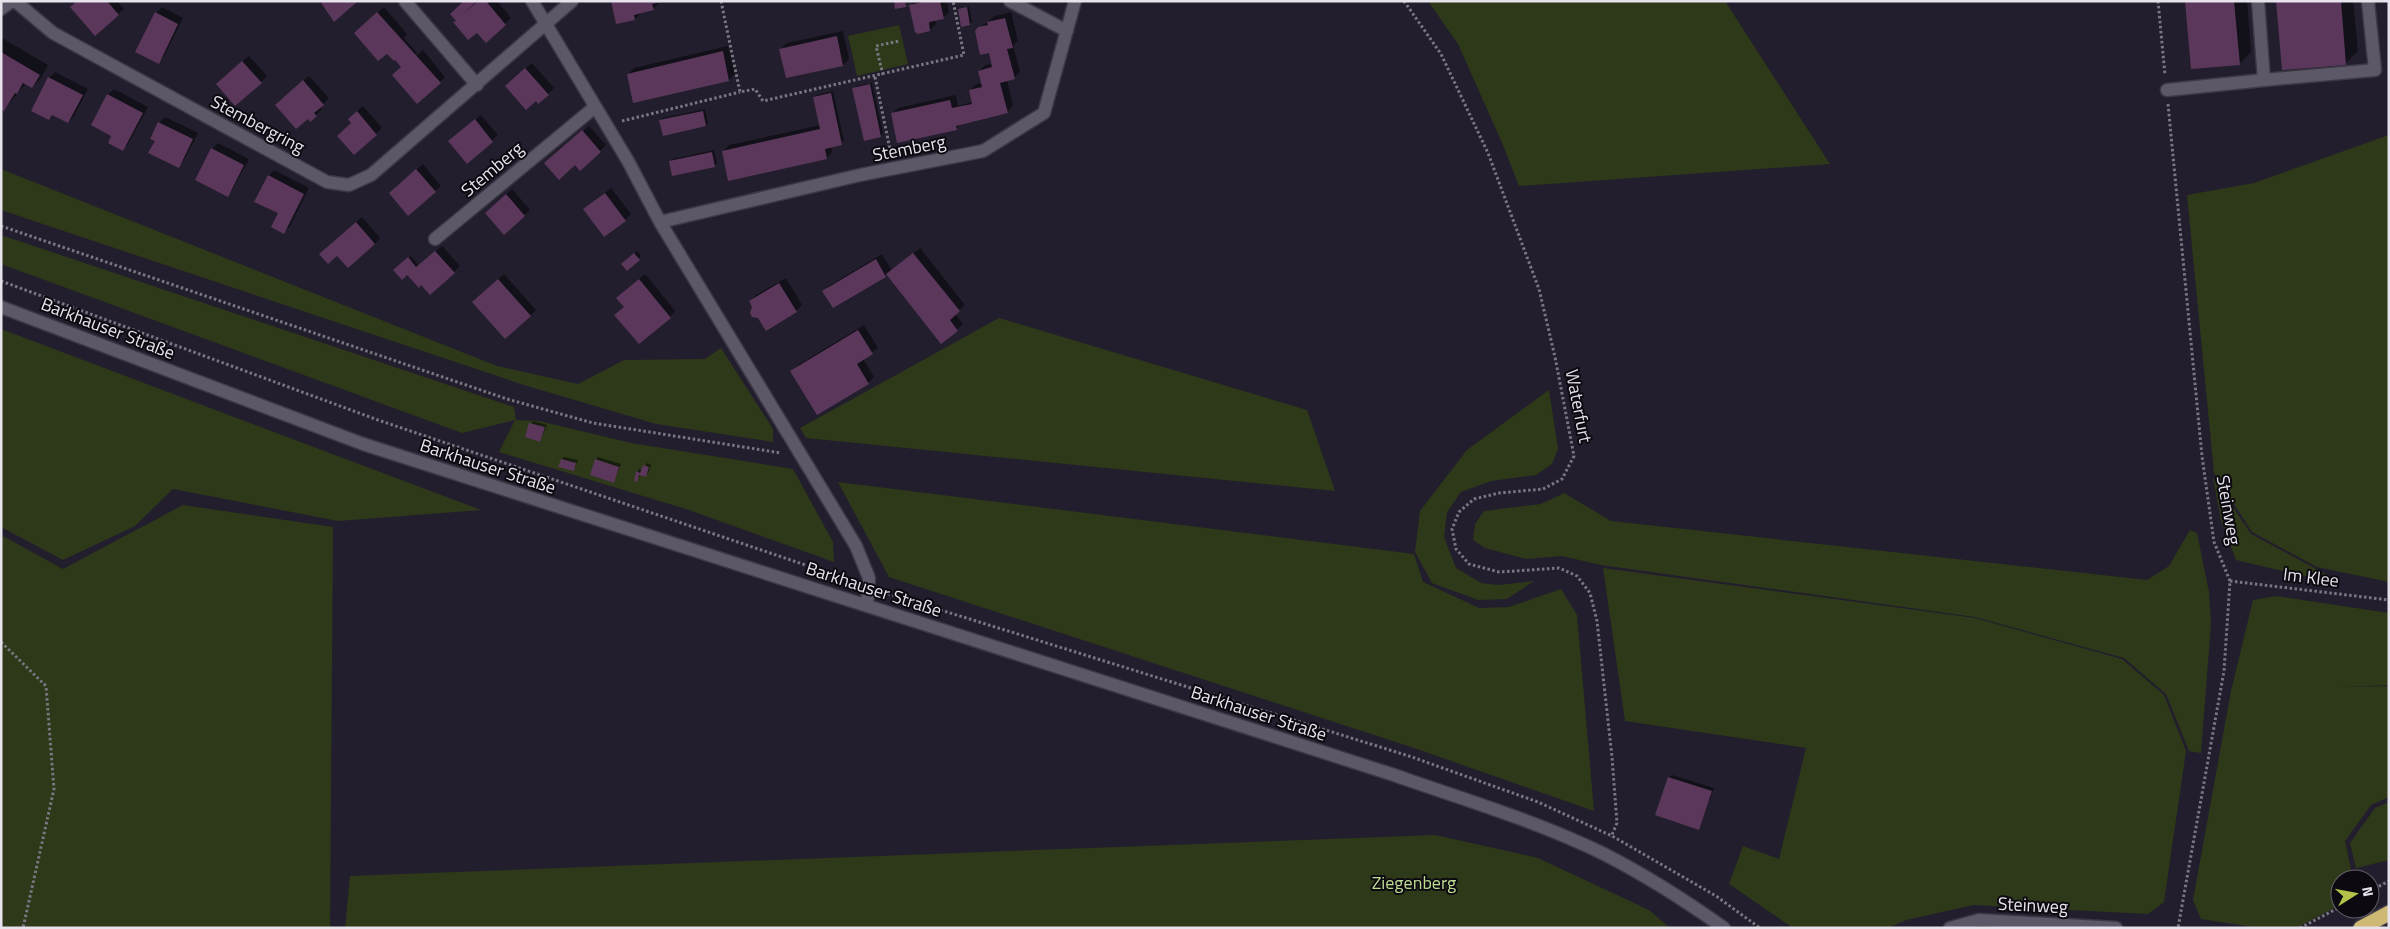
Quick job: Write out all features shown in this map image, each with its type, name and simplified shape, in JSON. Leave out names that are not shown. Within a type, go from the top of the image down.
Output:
[{"type":"highway","points":[[2361,928],[2389,913]]},
{"type":"street","points":[[1,9],[14,1]]},
{"type":"street","name":"Stembergring","points":[[14,1],[53,33],[327,182],[349,185],[371,175],[572,1]]},
{"type":"street","points":[[405,1],[477,84]]},
{"type":"street","points":[[532,1],[606,125],[660,222],[856,546],[869,578],[867,605]]},
{"type":"street","points":[[1010,1],[1067,31]]},
{"type":"street","name":"Stemberg","points":[[660,222],[894,168],[983,151],[1044,113],[1075,1]]},
{"type":"street","points":[[2258,1],[2264,80]]},
{"type":"street","points":[[2167,90],[2374,70],[2368,1]]},
{"type":"street","name":"Stemberg","points":[[435,239],[595,107]]},
{"type":"street","name":"Barkhauser Straße","points":[[1,307],[364,444],[1372,768],[1526,822],[1604,854],[1698,909],[1724,928]]},
{"type":"street","name":"Steinweg","points":[[1950,928],[1979,920],[2116,928]]},
{"type":"path","points":[[721,1],[740,92]]},
{"type":"path","points":[[606,125],[755,88],[762,101],[875,77],[964,55],[953,1]]},
{"type":"path","name":"Waterfurt","points":[[1404,1],[1441,54],[1488,153],[1532,270],[1555,357],[1574,456],[1562,479],[1543,489],[1499,493],[1474,499],[1460,512],[1452,529],[1456,549],[1469,564],[1498,572],[1559,568],[1577,576],[1590,593],[1597,621],[1612,757],[1617,823],[1612,836]]},
{"type":"path","points":[[883,75],[876,46],[899,41]]},
{"type":"path","points":[[875,77],[894,168]]},
{"type":"path","points":[[839,84],[840,89]]},
{"type":"path","name":"Steinweg","points":[[2173,154],[2206,484],[2214,542],[2230,581],[2224,671],[2178,928]]},
{"type":"path","points":[[1,226],[507,399],[593,423],[758,450],[802,455]]},
{"type":"path","points":[[1,281],[378,420],[832,574],[847,582],[896,595],[1409,756],[1538,802],[1612,836],[1716,896],[1760,928]]},
{"type":"path","name":"Im Klee","points":[[2230,581],[2389,600]]},
{"type":"path","points":[[1,642],[46,686],[54,789],[23,928]]},
{"type":"path","points":[[2300,928],[2330,912]]},
{"type":"green space","points":[[1428,1],[1725,1],[1830,164],[1519,186],[1458,44]]},
{"type":"green space","points":[[899,25],[908,64],[857,76],[848,36]]},
{"type":"green space","points":[[2389,135],[2389,582],[2317,567],[2252,532],[2214,473],[2187,195],[2254,183]]},
{"type":"green space","points":[[1,169],[497,366],[578,384],[624,360],[705,359],[721,348],[773,429],[773,442],[656,424],[524,385],[1,210]]},
{"type":"green space","points":[[1,235],[514,407],[516,420],[539,421],[631,443],[793,469],[833,542],[834,562],[689,510],[499,452],[515,420],[462,433],[1,264]]},
{"type":"green space","points":[[999,318],[1307,410],[1335,491],[806,438],[800,428]]},
{"type":"green space","points":[[1,329],[481,510],[338,521],[173,489],[135,526],[63,560],[1,527]]},
{"type":"green space","points":[[1549,390],[1558,449],[1552,464],[1536,475],[1491,481],[1461,492],[1447,512],[1444,537],[1456,568],[1481,583],[1498,585],[1534,581],[1507,599],[1478,600],[1432,583],[1415,552],[1420,511],[1467,450]]},
{"type":"green space","points":[[2213,477],[2251,534],[2333,578],[2304,576],[2236,560],[2221,521]]},
{"type":"green space","points":[[838,482],[1414,554],[1423,582],[1479,608],[1509,607],[1561,589],[1577,615],[1594,811],[1414,748],[889,577]]},
{"type":"green space","points":[[1564,493],[1611,521],[2147,580],[2169,566],[2190,530],[2197,533],[2209,592],[2211,624],[2201,753],[2189,751],[2166,694],[2124,658],[1975,617],[1601,565],[1562,556],[1526,559],[1485,548],[1473,540],[1475,524],[1484,511],[1541,504]]},
{"type":"green space","points":[[183,505],[333,527],[330,928],[1,928],[1,535],[63,569]]},
{"type":"green space","points":[[1603,568],[1975,618],[2122,659],[2164,695],[2186,751],[2164,902],[2148,914],[1974,905],[1906,920],[1888,928],[1793,928],[1729,884],[1743,846],[1779,859],[1806,748],[1625,721]]},
{"type":"green space","points":[[2276,596],[2389,613],[2389,685],[2339,687],[2389,686],[2389,797],[2371,805],[2345,841],[2351,869],[2330,869],[2330,910],[2296,928],[2260,928],[2201,919],[2193,900],[2231,691],[2253,600]]},
{"type":"green space","points":[[2389,802],[2389,860],[2356,868],[2350,843],[2375,808]]},
{"type":"green space","name":"Ziegenberg","points":[[1435,835],[1538,858],[1649,910],[1670,928],[345,928],[350,876]]},
{"type":"building","points":[[77,1],[107,1],[119,15],[95,36],[70,7]]},
{"type":"building","points":[[320,1],[358,1],[334,22]]},
{"type":"building","points":[[464,1],[477,1],[462,15],[478,1],[486,1],[506,25],[486,43],[477,33],[468,40],[453,22],[456,21],[450,14]]},
{"type":"building","points":[[611,1],[662,2],[652,4],[654,10],[634,15],[635,20],[616,24]]},
{"type":"building","points":[[894,1],[905,1],[906,7],[895,9]]},
{"type":"building","points":[[927,1],[940,1],[944,19],[929,22],[930,31],[918,34],[915,32],[909,5]]},
{"type":"building","points":[[2185,1],[2234,1],[2240,65],[2191,69]]},
{"type":"building","points":[[2276,1],[2341,1],[2346,65],[2282,70]]},
{"type":"building","points":[[967,7],[970,25],[961,27],[958,9]]},
{"type":"building","points":[[155,12],[178,24],[159,64],[135,52]]},
{"type":"building","points":[[377,12],[441,83],[417,104],[392,75],[401,67],[395,60],[387,54],[378,61],[354,33]]},
{"type":"building","points":[[1005,18],[1013,48],[1007,49],[1015,79],[1000,83],[1008,113],[956,126],[957,130],[897,143],[891,113],[950,100],[952,108],[972,104],[969,90],[982,87],[978,71],[992,67],[989,53],[980,55],[975,31],[978,27],[988,25],[987,22]]},
{"type":"building","points":[[837,36],[843,66],[786,78],[779,49]]},
{"type":"building","points":[[723,51],[729,81],[633,103],[627,74]]},
{"type":"building","points":[[1,52],[40,75],[32,88],[23,83],[4,111],[1,110]]},
{"type":"building","points":[[242,61],[262,83],[235,106],[216,84]]},
{"type":"building","points":[[525,68],[549,95],[538,104],[536,101],[526,110],[505,86]]},
{"type":"building","points":[[48,77],[83,95],[68,123],[52,115],[49,120],[31,111]]},
{"type":"building","points":[[303,80],[324,105],[314,113],[317,116],[310,122],[308,119],[296,129],[275,105]]},
{"type":"building","points":[[870,84],[881,137],[864,141],[852,88]]},
{"type":"building","points":[[831,93],[842,145],[825,149],[827,159],[728,181],[722,151],[820,129],[813,97]]},
{"type":"building","points":[[107,94],[143,113],[123,151],[108,143],[111,136],[91,125]]},
{"type":"building","points":[[357,111],[377,135],[354,155],[337,136],[351,123],[348,119]]},
{"type":"building","points":[[703,111],[706,126],[663,136],[659,120]]},
{"type":"building","points":[[475,119],[493,142],[467,164],[448,141]]},
{"type":"building","points":[[158,122],[193,139],[179,168],[148,153],[155,141],[150,139]]},
{"type":"building","points":[[582,130],[601,152],[580,171],[575,165],[559,180],[544,163]]},
{"type":"building","points":[[211,148],[244,165],[228,197],[195,180]]},
{"type":"building","points":[[712,152],[715,167],[672,176],[669,161]]},
{"type":"building","points":[[416,169],[436,192],[408,216],[389,193]]},
{"type":"building","points":[[268,175],[304,194],[284,234],[271,227],[278,213],[254,202]]},
{"type":"building","points":[[605,193],[626,221],[604,237],[583,209]]},
{"type":"building","points":[[506,194],[525,216],[504,235],[485,213]]},
{"type":"building","points":[[356,222],[375,244],[348,268],[337,256],[328,264],[319,254]]},
{"type":"building","points":[[435,251],[455,273],[430,295],[421,285],[419,288],[407,275],[402,280],[393,270],[408,257],[416,267]]},
{"type":"building","points":[[634,253],[640,260],[627,271],[621,264]]},
{"type":"building","points":[[913,253],[960,311],[950,320],[958,331],[941,344],[886,274]]},
{"type":"building","points":[[876,259],[886,277],[833,308],[822,291]]},
{"type":"building","points":[[498,279],[531,316],[505,339],[472,302]]},
{"type":"building","points":[[639,279],[671,318],[639,344],[614,315],[624,307],[616,298]]},
{"type":"building","points":[[779,283],[797,312],[766,331],[758,318],[752,317],[750,313],[752,307],[749,301]]},
{"type":"building","points":[[858,330],[873,354],[857,364],[869,384],[817,415],[790,371]]},
{"type":"building","points":[[529,423],[545,427],[540,442],[525,437]]},
{"type":"building","points":[[561,459],[576,463],[574,471],[558,467]]},
{"type":"building","points":[[595,459],[619,467],[614,483],[590,475]]},
{"type":"building","points":[[643,465],[649,467],[646,477],[639,475],[637,482],[634,481],[636,471],[640,473]]},
{"type":"building","points":[[1668,777],[1712,791],[1699,830],[1655,815]]}]
